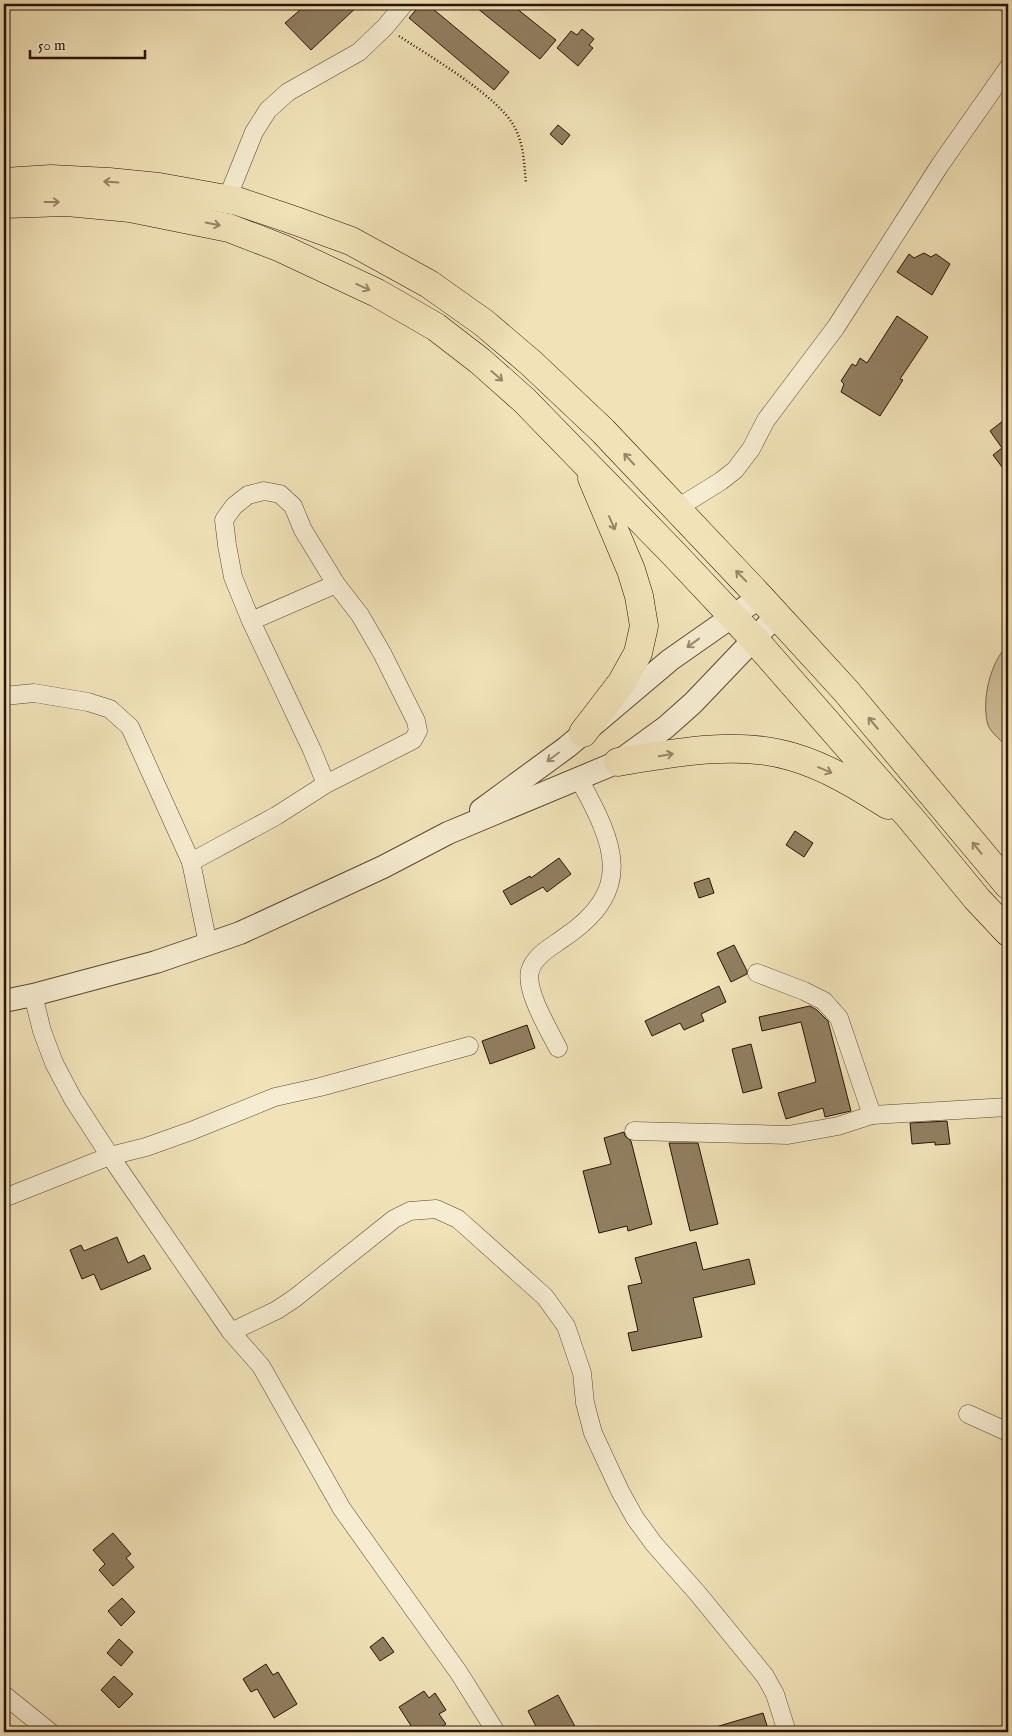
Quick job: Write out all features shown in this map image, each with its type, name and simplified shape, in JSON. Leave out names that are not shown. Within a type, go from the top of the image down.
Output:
[{"type":"highway","points":[[4,182],[51,179],[109,182],[159,187],[228,199],[296,220],[351,242],[437,289],[484,323],[603,431],[769,606],[846,691],[1008,885]]},
{"type":"highway","points":[[4,204],[66,202],[130,208],[229,228],[281,248],[377,294],[436,328],[480,361],[524,400],[733,615],[913,821],[977,899],[1008,932]]},
{"type":"highway","points":[[583,733],[622,682],[638,653],[644,626],[639,596],[631,570],[586,462]]},
{"type":"highway","points":[[618,762],[718,749],[758,750],[792,756],[832,772],[913,821]]},
{"type":"street","points":[[228,199],[254,132],[268,110],[288,92],[359,52],[385,27],[404,4]]},
{"type":"street","points":[[676,509],[721,481],[735,470],[746,456],[766,420],[836,327],[940,166],[1008,68]]},
{"type":"street","points":[[191,862],[276,816],[326,784],[413,740],[418,731],[416,721],[382,653],[360,615],[336,584],[303,530],[292,506],[280,494],[264,491],[248,494],[234,506],[224,520],[233,577],[251,621],[326,784]]},
{"type":"street","points":[[251,621],[336,584]]},
{"type":"street","points":[[448,833],[521,781],[583,733],[670,660],[733,615],[769,606]]},
{"type":"street","points":[[4,1001],[156,962],[240,933],[383,867],[448,833],[618,762],[666,727],[693,703],[754,639],[769,606]]},
{"type":"street","points":[[4,696],[34,693],[88,702],[110,709],[130,727],[191,862],[208,944]]},
{"type":"street","points":[[558,1048],[530,984],[530,970],[537,958],[578,928],[590,916],[606,894],[612,874],[611,852],[605,830],[579,779]]},
{"type":"street","points":[[757,973],[804,991],[824,1001],[839,1018],[872,1114]]},
{"type":"street","points":[[33,995],[42,1031],[54,1063],[73,1099],[231,1332],[261,1366],[342,1509],[459,1673],[496,1732]]},
{"type":"street","points":[[4,1198],[110,1156],[146,1147],[275,1097],[320,1087],[469,1046]]},
{"type":"street","points":[[634,1131],[788,1136],[838,1126],[872,1114],[1008,1108]]},
{"type":"street","points":[[231,1332],[277,1310],[295,1298],[394,1219],[410,1211],[436,1209],[458,1219],[545,1297],[566,1326],[582,1373],[585,1403],[593,1433],[620,1491],[635,1518],[654,1544],[699,1595],[765,1676],[775,1694],[787,1732]]},
{"type":"street","points":[[968,1414],[1008,1432]]},
{"type":"street","points":[[4,1695],[50,1732]]},
{"type":"path","points":[[385,27],[499,106],[515,127],[523,149],[526,183]]},
{"type":"shaded area","points":[[1008,645],[1008,748],[988,725],[986,705],[992,671],[996,661]]},
{"type":"building","points":[[307,4],[360,4],[311,50],[285,23]]},
{"type":"building","points":[[421,4],[427,4],[509,72],[494,90],[409,18]]},
{"type":"building","points":[[472,4],[511,4],[556,40],[540,59]]},
{"type":"building","points":[[582,29],[594,39],[589,45],[593,48],[578,66],[557,48],[571,31],[577,35]]},
{"type":"building","points":[[558,125],[570,135],[562,145],[550,134]]},
{"type":"building","points":[[924,253],[931,257],[936,254],[950,264],[932,295],[897,272],[909,254],[914,258]]},
{"type":"building","points":[[897,316],[928,337],[900,379],[903,380],[880,416],[841,392],[844,384],[841,381],[852,364],[856,366],[860,358],[867,363]]},
{"type":"building","points":[[1008,417],[1008,475],[993,455],[1002,448],[990,431]]},
{"type":"building","points":[[795,831],[813,843],[804,857],[786,845]]},
{"type":"building","points":[[559,858],[571,874],[547,892],[543,887],[511,905],[503,891],[530,876],[531,878]]},
{"type":"building","points":[[709,878],[714,893],[699,898],[694,883]]},
{"type":"building","points":[[734,945],[747,974],[731,982],[717,953]]},
{"type":"building","points":[[719,986],[726,1002],[701,1014],[704,1021],[684,1030],[680,1023],[652,1036],[645,1021]]},
{"type":"building","points":[[810,1006],[828,1021],[851,1111],[825,1117],[823,1108],[786,1119],[778,1093],[816,1082],[801,1022],[762,1031],[759,1017]]},
{"type":"building","points":[[527,1025],[535,1048],[490,1064],[482,1041]]},
{"type":"building","points":[[751,1044],[762,1088],[743,1093],[732,1049]]},
{"type":"building","points":[[947,1121],[950,1144],[935,1145],[935,1142],[912,1144],[910,1123]]},
{"type":"building","points":[[624,1132],[625,1136],[631,1141],[652,1224],[628,1231],[627,1226],[599,1233],[583,1171],[611,1164],[604,1138]]},
{"type":"building","points":[[669,1143],[698,1143],[718,1224],[690,1231]]},
{"type":"building","points":[[117,1237],[128,1263],[144,1255],[151,1269],[101,1290],[94,1274],[82,1279],[70,1250],[81,1245],[84,1251]]},
{"type":"building","points":[[696,1242],[703,1270],[749,1259],[755,1284],[693,1298],[702,1337],[632,1351],[628,1333],[638,1331],[628,1286],[642,1283],[635,1258]]},
{"type":"building","points":[[113,1533],[131,1554],[126,1558],[134,1567],[113,1586],[99,1570],[105,1564],[93,1550]]},
{"type":"building","points":[[122,1598],[135,1612],[121,1626],[108,1611]]},
{"type":"building","points":[[383,1637],[394,1652],[380,1661],[370,1647]]},
{"type":"building","points":[[119,1639],[133,1652],[121,1666],[107,1653]]},
{"type":"building","points":[[266,1664],[273,1675],[278,1672],[297,1704],[274,1718],[257,1689],[251,1692],[243,1679]]},
{"type":"building","points":[[114,1676],[133,1694],[119,1708],[101,1690]]},
{"type":"building","points":[[424,1691],[429,1698],[435,1693],[446,1710],[439,1714],[446,1724],[434,1732],[415,1732],[399,1707]]},
{"type":"building","points":[[558,1695],[578,1732],[539,1732],[528,1711]]},
{"type":"building","points":[[763,1713],[769,1732],[709,1732],[709,1729]]}]
